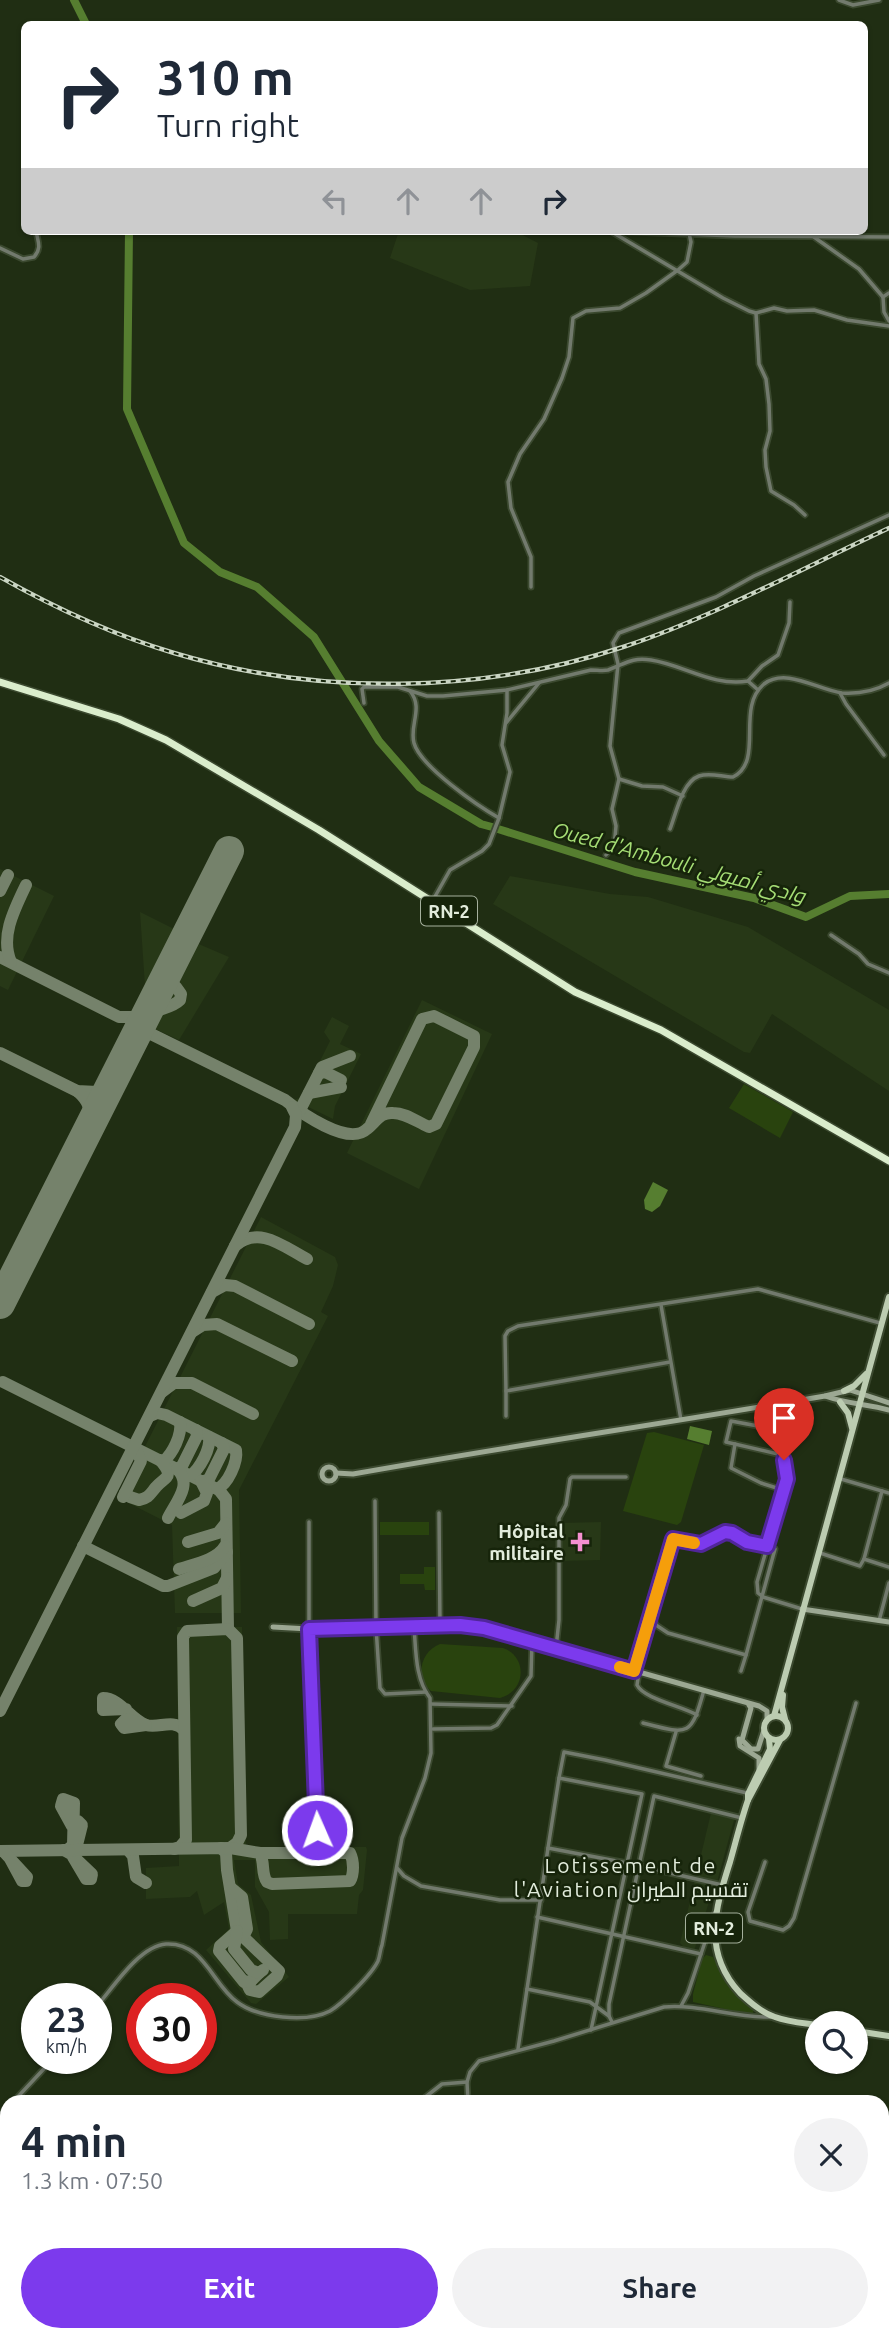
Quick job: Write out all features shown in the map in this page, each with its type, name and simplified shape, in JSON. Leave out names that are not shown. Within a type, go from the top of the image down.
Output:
[{"type":"highway","name":"RN-2","points":[[0,682],[119,719],[166,740],[433,900],[575,992],[661,1030],[889,1161]]},
{"type":"main road","name":"RN-2","points":[[764,1730],[785,1676],[889,1297]]},
{"type":"main road","points":[[844,1391],[854,1386],[867,1373]]},
{"type":"main road","points":[[841,1402],[853,1429]]},
{"type":"main road","name":"RN-2","points":[[750,1796],[780,1740],[788,1731],[782,1707],[785,1676]]},
{"type":"main road","points":[[767,1710],[786,1721]]},
{"type":"main road","points":[[764,1730],[769,1739],[780,1740]]},
{"type":"main road","name":"RN-2","points":[[769,1739],[769,1749],[750,1796],[715,1911],[716,1946],[730,1980],[747,1999],[774,2017],[805,2023]]},
{"type":"main road","points":[[868,2033],[889,2036]]},
{"type":"street","points":[[839,0],[853,5],[879,0]]},
{"type":"street","points":[[0,248],[29,259],[39,250],[37,235]]},
{"type":"street","points":[[615,235],[735,305],[755,313],[774,308],[788,311],[814,310],[847,320],[889,324],[884,312],[883,297],[859,269],[812,236]]},
{"type":"street","points":[[531,587],[531,557],[511,508],[508,482],[520,454],[544,419],[562,378],[569,357],[573,318],[586,311],[620,307],[646,293],[687,262],[691,242],[689,235]]},
{"type":"street","points":[[771,235],[889,237]]},
{"type":"street","points":[[883,297],[889,293]]},
{"type":"street","points":[[755,313],[759,363],[766,379],[769,404],[770,431],[765,450],[768,479],[771,491],[805,515]]},
{"type":"street","points":[[606,855],[615,837],[612,809],[619,779],[610,746],[618,664],[613,643],[619,633],[716,597],[754,576],[889,515]]},
{"type":"street","points":[[364,703],[364,687],[398,687],[427,696],[507,690],[592,670],[607,670],[629,659],[648,659],[727,682],[748,681],[762,666],[778,655],[789,623],[790,602]]},
{"type":"street","points":[[670,829],[683,796],[693,780],[699,776],[733,777],[743,768],[750,738],[749,716],[758,690],[767,682],[780,677],[840,693],[870,691],[889,683]]},
{"type":"street","points":[[505,724],[540,681]]},
{"type":"street","points":[[748,681],[758,690]]},
{"type":"street","points":[[409,689],[417,704],[413,739],[419,752],[461,794],[499,818]]},
{"type":"street","points":[[433,900],[450,870],[489,844],[499,818],[510,772],[502,745],[507,690]]},
{"type":"street","points":[[840,693],[884,755]]},
{"type":"street","points":[[619,779],[642,786],[663,787],[683,796]]},
{"type":"street","points":[[831,935],[859,954],[868,964],[889,974]]},
{"type":"street","points":[[506,1416],[505,1336],[513,1327],[758,1289],[882,1323]]},
{"type":"street","points":[[661,1305],[681,1421]]},
{"type":"street","points":[[506,1391],[670,1362]]},
{"type":"street","points":[[353,1474],[336,1473],[330,1467],[323,1471],[324,1480],[333,1481],[353,1474],[472,1453],[681,1421],[844,1391],[889,1403]]},
{"type":"street","points":[[825,1396],[841,1402],[889,1410]]},
{"type":"street","points":[[778,1454],[774,1429],[731,1421],[726,1442],[778,1454],[787,1469],[757,1582],[758,1593],[802,1609],[889,1622]]},
{"type":"street","points":[[735,1444],[731,1468],[761,1483],[783,1490]]},
{"type":"street","points":[[333,1481],[336,1473]]},
{"type":"street","points":[[556,1648],[559,1620],[559,1518],[566,1505],[570,1479],[626,1476]]},
{"type":"street","points":[[839,1478],[889,1491]]},
{"type":"street","points":[[818,1553],[860,1566],[882,1491]]},
{"type":"street","points":[[375,1501],[376,1626],[380,1688],[385,1694],[426,1692]]},
{"type":"street","points":[[439,1513],[440,1626]]},
{"type":"street","points":[[309,1522],[309,1629],[317,1830]]},
{"type":"street","points":[[697,1714],[645,1694],[637,1685],[636,1671],[673,1539],[701,1544],[725,1532],[747,1542],[775,1549],[741,1671]]},
{"type":"street","points":[[864,1559],[889,1567]]},
{"type":"street","points":[[879,1620],[889,1583]]},
{"type":"street","points":[[652,1613],[656,1625],[667,1633],[746,1656]]},
{"type":"street","points":[[273,1627],[484,1628],[767,1710]]},
{"type":"street","points":[[112,1988],[139,1956],[148,1950],[163,1944],[185,1947],[196,1954],[236,2001],[251,2010],[285,2017],[327,2012],[338,2005],[377,1962],[402,1838],[425,1778],[431,1753],[431,1704],[416,1660],[414,1627]]},
{"type":"street","points":[[432,1729],[491,1728],[501,1720],[531,1676],[532,1642]]},
{"type":"street","points":[[643,1723],[676,1732],[690,1727],[704,1690]]},
{"type":"street","points":[[746,1703],[751,1708],[742,1740],[751,1749],[758,1749],[764,1730]]},
{"type":"street","points":[[746,1703],[749,1707],[739,1744],[757,1756],[760,1769]]},
{"type":"street","points":[[765,1862],[748,1912],[750,1922],[783,1930],[794,1918],[856,1703]]},
{"type":"street","points":[[431,1704],[512,1706]]},
{"type":"street","points":[[676,1732],[666,1766],[701,1776]]},
{"type":"street","points":[[518,2049],[564,1752],[616,1762],[750,1796]]},
{"type":"street","points":[[559,1778],[743,1818]]},
{"type":"street","points":[[591,2029],[642,1794]]},
{"type":"street","points":[[609,2016],[622,1936],[654,1797]]},
{"type":"street","points":[[548,1848],[722,1885]]},
{"type":"street","points":[[396,1866],[404,1877],[421,1886],[500,1900],[541,1900]]},
{"type":"street","points":[[681,2006],[688,1993],[715,1911]]},
{"type":"street","points":[[537,1917],[701,1954]]},
{"type":"street","points":[[527,1989],[596,2004],[612,2022]]},
{"type":"street","points":[[468,2095],[470,2071],[479,2061],[664,2007],[681,2006],[745,2016],[774,2017]]},
{"type":"street","points":[[20,2095],[39,2074]]},
{"type":"street","points":[[428,2095],[443,2084],[467,2082]]},
{"type":"shaded area","points":[[398,235],[523,235],[538,243],[530,286],[470,290],[390,258]]},
{"type":"shaded area","points":[[0,869],[54,896],[8,990],[0,986]]},
{"type":"shaded area","points":[[510,876],[610,894],[648,897],[748,927],[889,1010],[889,1091],[772,1014],[750,1053],[744,1052],[493,904]]},
{"type":"shaded area","points":[[140,912],[174,929],[145,986]]},
{"type":"shaded area","points":[[194,942],[229,957],[179,1040],[151,1027]]},
{"type":"shaded area","points":[[422,1000],[492,1034],[419,1189],[347,1153]]},
{"type":"shaded area","points":[[332,1017],[349,1026],[340,1044],[361,1054],[335,1106],[333,1119],[294,1100],[302,1097],[330,1041],[324,1032]]},
{"type":"shaded area","points":[[744,1084],[793,1112],[780,1138],[729,1108]]},
{"type":"shaded area","points":[[653,1182],[668,1190],[660,1206],[652,1212],[645,1209],[644,1200]]},
{"type":"shaded area","points":[[261,1217],[335,1257],[338,1265],[333,1286],[321,1312],[328,1316],[239,1490],[241,1613],[175,1613],[172,1525],[119,1498]]},
{"type":"shaded area","points":[[690,1426],[712,1431],[709,1445],[687,1439]]},
{"type":"shaded area","points":[[654,1432],[704,1445],[681,1522],[677,1525],[623,1511],[647,1433]]},
{"type":"shaded area","points":[[380,1522],[429,1522],[429,1535],[380,1535]]},
{"type":"shaded area","name":"Hôpital militaire","points":[[601,1522],[600,1560],[560,1561],[560,1523]]},
{"type":"shaded area","points":[[424,1567],[435,1567],[435,1590],[425,1590],[424,1584],[400,1584],[400,1574],[424,1574]]},
{"type":"shaded area","points":[[177,1627],[242,1627],[246,1847],[366,1847],[367,1850],[363,1890],[359,1895],[357,1914],[288,1914],[288,1939],[270,1940],[269,1912],[255,1887],[255,1860],[234,1860],[238,1884],[251,1895],[261,1942],[289,1977],[256,2004],[251,2003],[206,1950],[229,1929],[224,1902],[204,1915],[197,1891],[190,1897],[146,1899],[146,1868],[179,1866]]},
{"type":"shaded area","points":[[440,1644],[503,1648],[517,1659],[521,1674],[519,1681],[509,1694],[500,1698],[431,1691],[423,1679],[422,1665],[428,1652]]},
{"type":"shaded area","points":[[711,1813],[736,1819],[694,1951],[687,1950],[680,1943]]},
{"type":"shaded area","points":[[706,1955],[713,1957],[730,1986],[754,2010],[752,2015],[693,2002],[702,1959]]},
{"type":"waterway","name":"Oued d'Ambouli وادي أمبولي","points":[[74,0],[84,21]]},
{"type":"waterway","name":"Oued d'Ambouli وادي أمبولي","points":[[129,235],[127,409],[184,543],[220,572],[257,587],[314,637],[379,741],[419,787],[481,824],[492,827]]},
{"type":"waterway","name":"Oued d'Ambouli وادي أمبولي","points":[[498,829],[635,872],[754,898],[806,917],[850,896],[889,894]]},
{"type":"taxiway","points":[[0,891],[8,875]]},
{"type":"taxiway","points":[[11,962],[8,933],[26,885]]},
{"type":"taxiway","points":[[0,957],[119,1017],[136,1017],[148,1012]]},
{"type":"taxiway","points":[[144,1019],[180,1000],[181,994],[176,987],[161,985]]},
{"type":"taxiway","points":[[136,1035],[141,1032],[149,1033],[285,1100],[324,1126],[348,1134],[367,1129],[381,1116],[389,1113],[402,1114],[429,1127],[436,1124],[474,1047],[474,1036],[434,1016],[422,1019],[371,1124]]},
{"type":"taxiway","points":[[0,1053],[77,1091],[97,1092],[111,1084]]},
{"type":"taxiway","points":[[299,1112],[322,1067],[350,1056]]},
{"type":"taxiway","points":[[319,1073],[325,1072],[341,1080]]},
{"type":"taxiway","points":[[309,1093],[341,1087]]},
{"type":"taxiway","points":[[77,1091],[89,1107],[90,1126]]},
{"type":"taxiway","points":[[0,1711],[295,1127],[296,1115],[292,1107]]},
{"type":"taxiway","points":[[235,1246],[253,1237],[262,1238],[280,1244],[307,1259]]},
{"type":"taxiway","points":[[212,1292],[225,1285],[235,1286],[309,1324]]},
{"type":"taxiway","points":[[192,1332],[203,1325],[217,1324],[292,1361]]},
{"type":"taxiway","points":[[3,1382],[219,1490],[226,1499],[228,1629]]},
{"type":"taxiway","points":[[162,1392],[174,1383],[192,1383],[253,1414]]},
{"type":"taxiway","points":[[150,1416],[157,1413],[166,1415],[236,1450],[231,1472],[217,1489]]},
{"type":"taxiway","points":[[163,1462],[176,1444],[180,1422]]},
{"type":"taxiway","points":[[168,1518],[183,1487],[182,1475],[177,1469],[182,1466],[197,1436],[196,1430]]},
{"type":"taxiway","points":[[190,1476],[204,1458],[209,1437]]},
{"type":"taxiway","points":[[202,1482],[209,1479],[224,1449],[222,1443]]},
{"type":"taxiway","points":[[123,1497],[141,1461],[135,1447]]},
{"type":"taxiway","points":[[125,1493],[139,1500],[149,1495],[168,1474],[160,1460]]},
{"type":"taxiway","points":[[181,1513],[204,1501],[207,1493],[201,1481]]},
{"type":"taxiway","points":[[188,1542],[218,1533],[226,1523]]},
{"type":"taxiway","points":[[83,1546],[163,1586],[214,1568],[227,1552]]},
{"type":"taxiway","points":[[179,1569],[211,1558],[225,1546]]},
{"type":"taxiway","points":[[193,1601],[222,1588],[227,1578]]},
{"type":"taxiway","points":[[174,1849],[186,1840],[183,1637],[187,1631],[228,1629],[237,1638],[241,1835],[237,1843],[230,1848]]},
{"type":"taxiway","points":[[126,1709],[103,1710],[103,1698],[120,1705],[125,1710],[135,1719],[146,1725],[170,1724],[184,1730]]},
{"type":"taxiway","points":[[126,1719],[146,1725],[124,1728],[121,1724],[126,1719]]},
{"type":"taxiway","points":[[67,1850],[73,1845],[74,1803],[63,1799],[61,1806],[72,1826],[73,1822],[78,1821],[82,1825],[77,1845],[71,1850]]},
{"type":"taxiway","points":[[221,1848],[226,1853],[237,1931],[279,1971],[259,1992],[250,1990],[248,1986],[251,1981]]},
{"type":"taxiway","points":[[0,1851],[230,1848],[260,1853],[350,1853],[352,1875],[350,1881],[272,1884],[265,1879],[260,1853]]},
{"type":"taxiway","points":[[64,1850],[71,1854],[92,1874],[91,1879],[86,1879],[73,1857]]},
{"type":"taxiway","points":[[128,1850],[133,1856],[136,1877],[146,1883]]},
{"type":"taxiway","points":[[3,1851],[27,1877],[26,1881],[22,1881],[9,1857]]},
{"type":"taxiway","points":[[230,1887],[242,1897],[247,1929],[245,1933],[239,1933]]},
{"type":"taxiway","points":[[237,1931],[220,1946],[219,1951],[244,1982],[251,1981],[259,1973]]},
{"type":"taxiway","points":[[237,1931],[234,1949],[251,1970],[259,1973],[263,1970]]},
{"type":"runway","points":[[0,1304],[229,851]]},
{"type":"railway","points":[[0,577],[63,610],[107,629],[151,646],[229,667],[285,677],[342,682],[399,684],[457,681],[569,663],[657,635],[724,607],[889,528]]},
{"type":"slow traffic","points":[[620,1667],[634,1671],[673,1539],[694,1543]]},
{"type":"place","name":"Hôpital militaire","points":[[580,1542]]},
{"type":"district","name":"Lotissement de l'Aviation تقسيم الطيران","points":[[631,1877]]},
{"type":"route","points":[[317,1830],[309,1629],[460,1625],[484,1628],[634,1671],[673,1539],[701,1544],[725,1532],[747,1542],[767,1546],[787,1479],[784,1460]]}]
